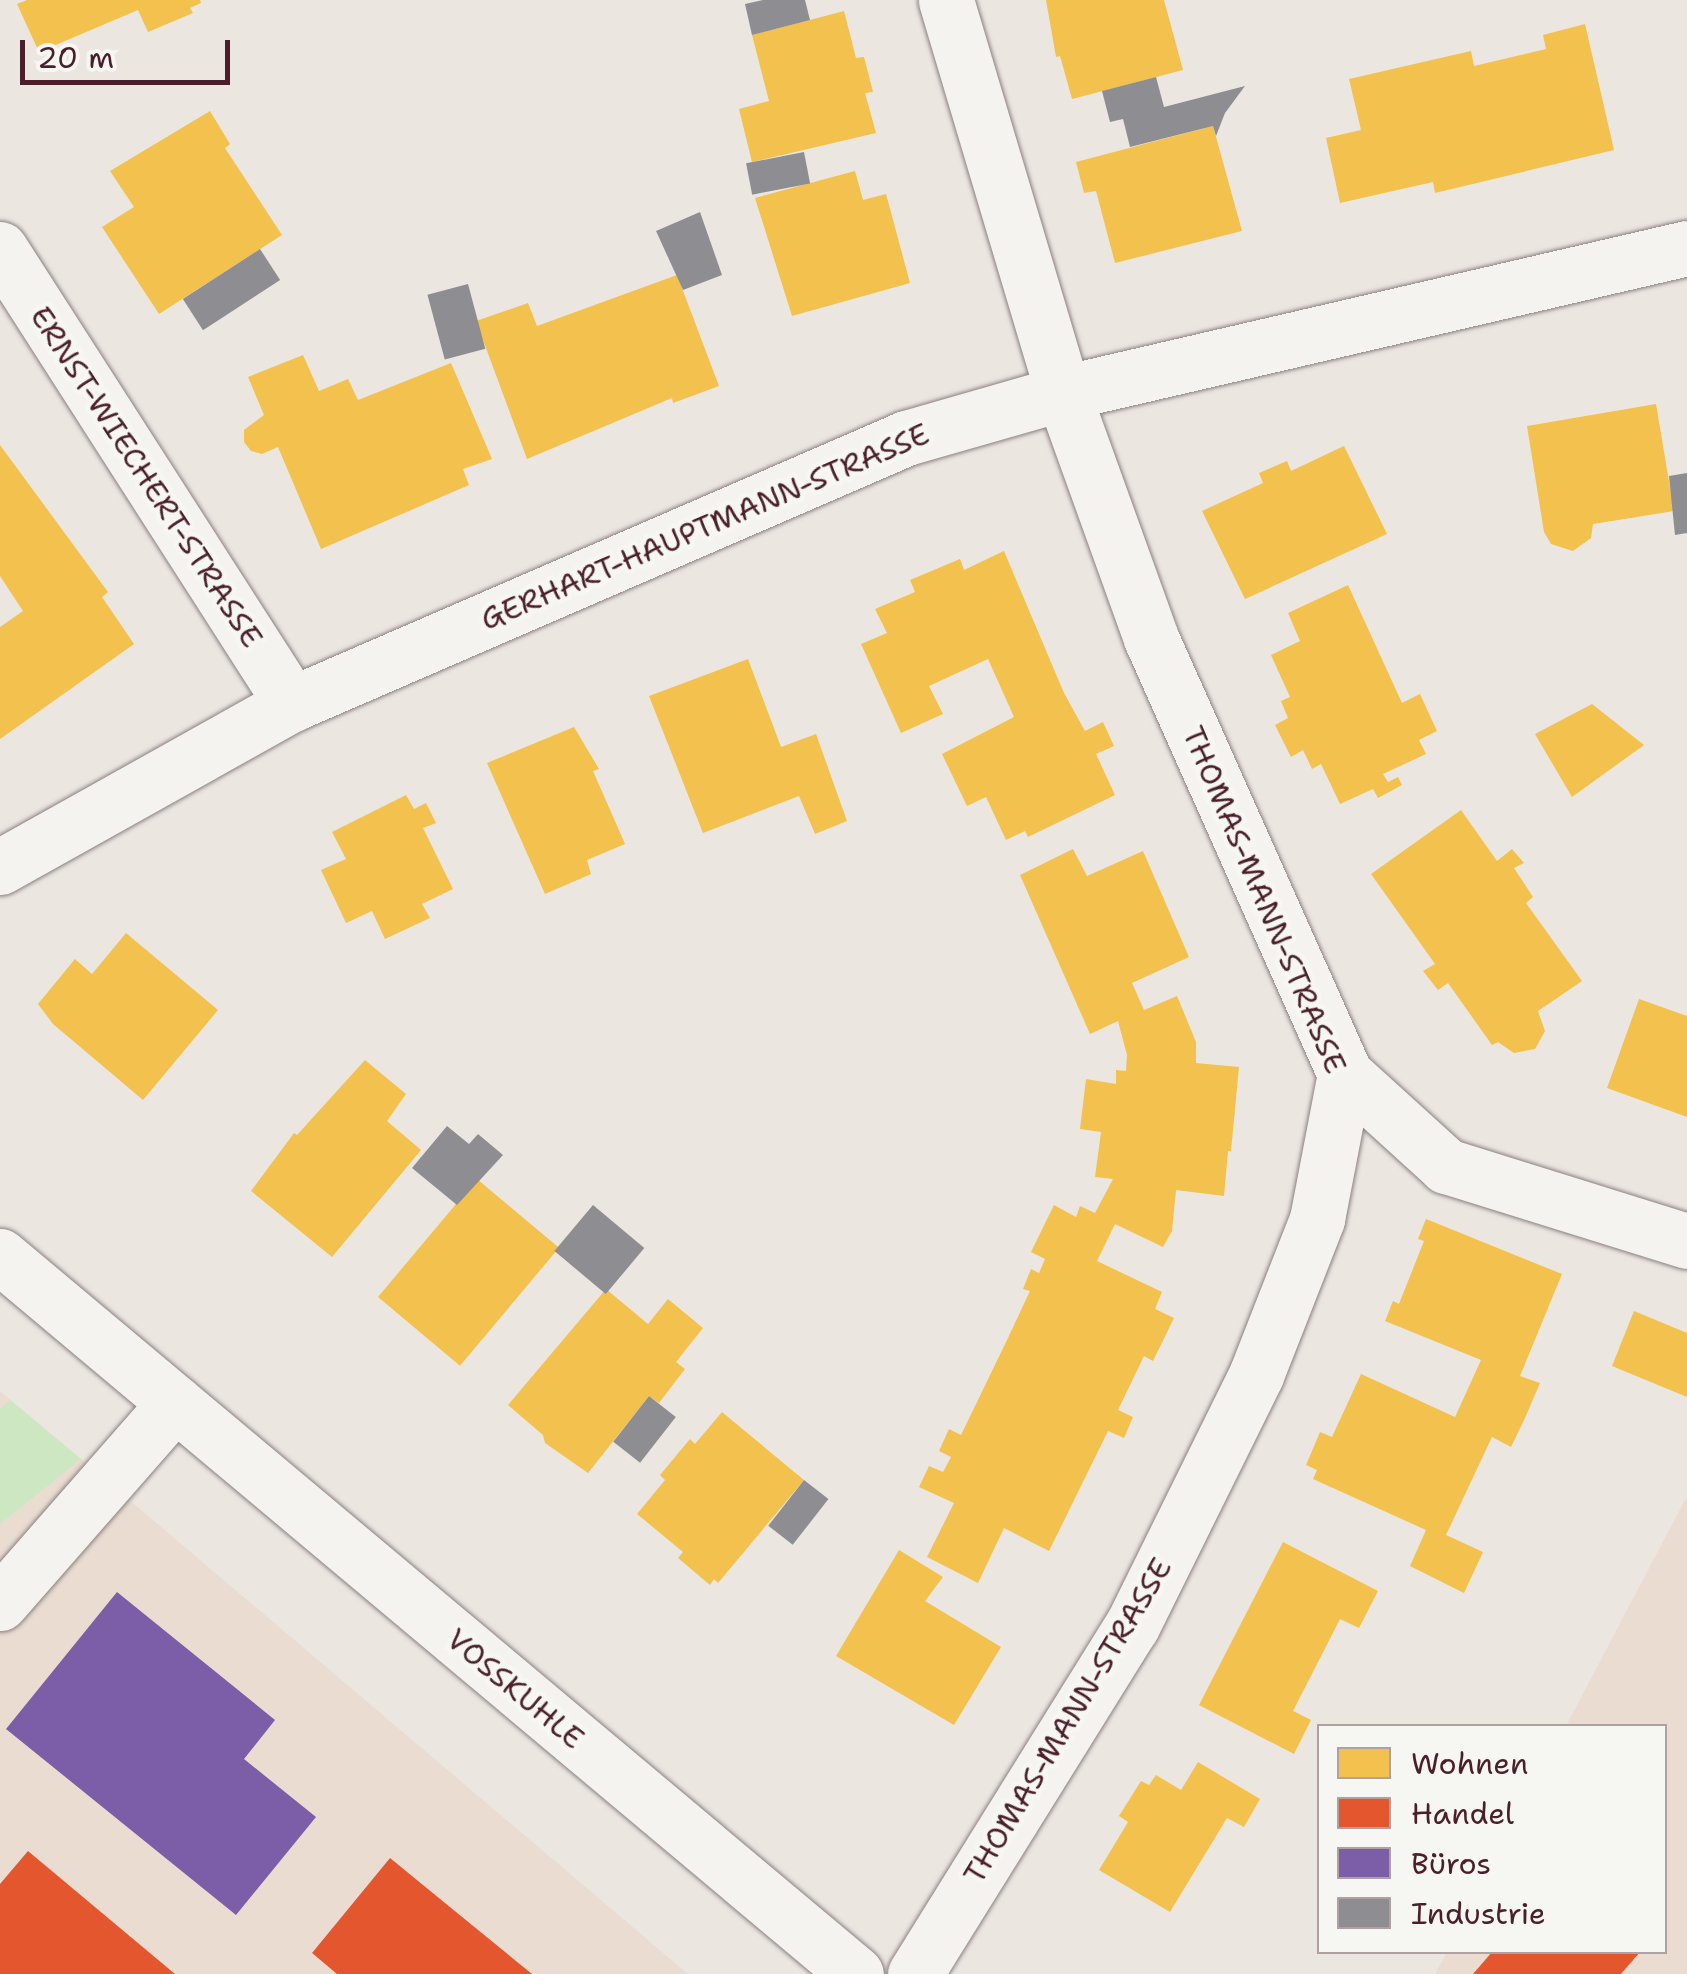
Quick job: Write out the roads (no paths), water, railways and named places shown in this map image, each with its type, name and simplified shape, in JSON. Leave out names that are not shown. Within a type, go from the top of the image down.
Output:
[{"type":"street","name":"THOMAS-MANN-STRASSE","points":[[915,1974],[1132,1626],[1256,1375],[1317,1219],[1345,1074],[1151,638],[1062,392],[946,0]]},
{"type":"street","name":"GERHART-HAUPTMANN-STRASSE","points":[[0,867],[292,704],[906,438],[1062,392],[1687,248]]},
{"type":"street","name":"ERNST-WIECHERT-STRASSE","points":[[0,250],[292,704]]},
{"type":"street","points":[[1345,1074],[1446,1166],[1687,1240]]},
{"type":"street","name":"VOSSKUHLE","points":[[0,1256],[856,1974]]},
{"type":"street","points":[[0,1603],[175,1403]]}]
